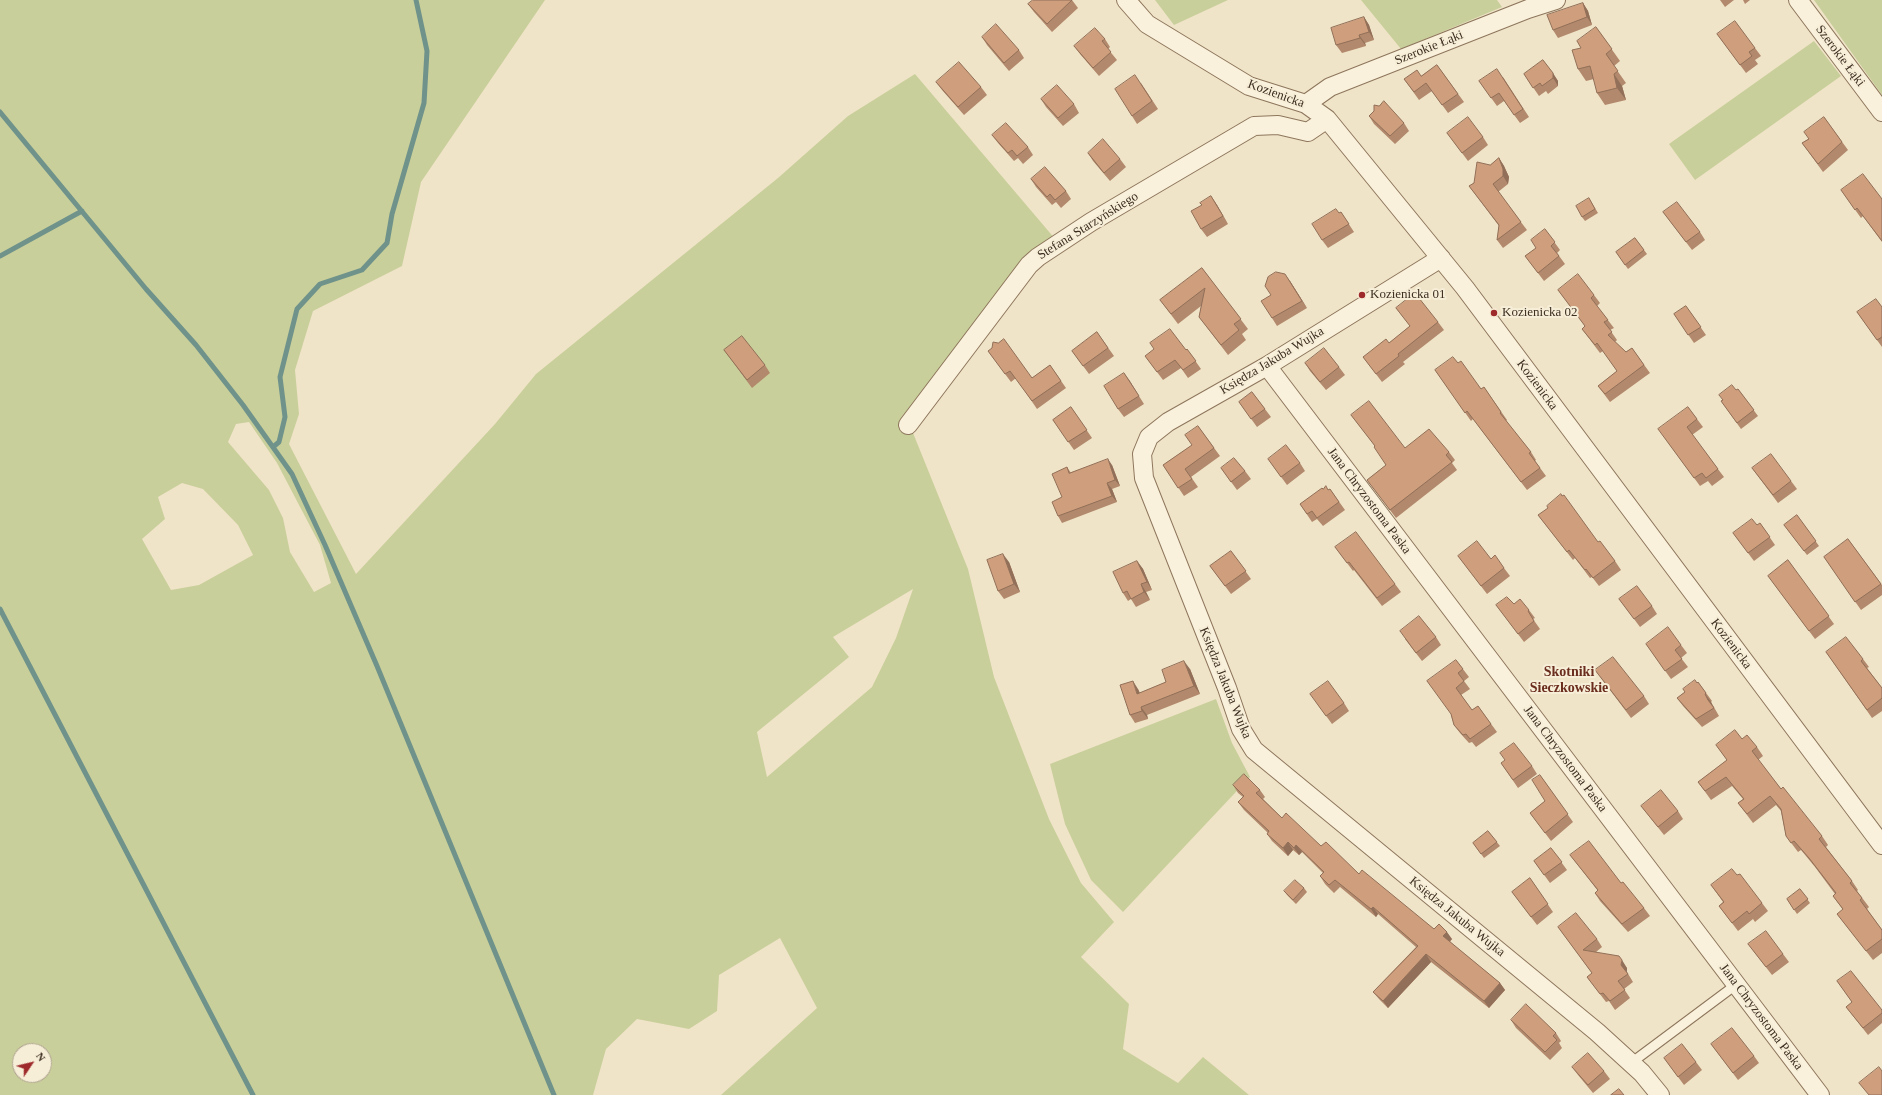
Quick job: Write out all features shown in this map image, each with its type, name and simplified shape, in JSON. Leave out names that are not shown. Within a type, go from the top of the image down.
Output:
[{"type":"street","name":"Kozienicka","points":[[1126,0],[1147,24],[1249,86],[1306,104],[1327,119],[1441,258],[1882,845]]},
{"type":"street","name":"Szerokie Łąki","points":[[1306,104],[1330,87],[1528,9],[1556,0]]},
{"type":"street","name":"Szerokie Łąki","points":[[1798,0],[1882,112]]},
{"type":"street","name":"Stefana Starzyńskiego","points":[[908,424],[1029,265],[1038,257],[1091,222],[1254,126],[1278,125],[1308,132],[1327,119]]},
{"type":"street","name":"Księdza Jakuba Wujka","points":[[1441,258],[1267,366],[1168,422],[1149,437],[1142,454],[1144,478],[1227,688],[1241,729],[1254,750],[1597,1032],[1642,1073],[1660,1095]]},
{"type":"street","name":"Jana Chryzostoma Paska","points":[[1267,366],[1820,1095]]},
{"type":"lane","points":[[1631,1063],[1737,984]]},
{"type":"green space","points":[[0,0],[545,0],[421,182],[402,266],[313,311],[295,370],[299,414],[289,444],[356,574],[495,424],[536,374],[778,178],[848,116],[915,74],[1056,240],[911,428],[968,569],[994,677],[1049,819],[1081,883],[1114,922],[1081,957],[1129,1004],[1123,1049],[1178,1083],[1203,1057],[1249,1095],[721,1095],[817,1008],[780,938],[719,975],[717,1011],[689,1029],[637,1019],[606,1049],[593,1095],[0,1095]],"holes":[[[249,422],[277,463],[320,545],[331,583],[314,592],[290,552],[283,518],[269,490],[228,442],[236,424]],[[182,483],[203,489],[238,525],[253,555],[199,585],[171,590],[142,539],[165,519],[158,497]],[[913,589],[896,638],[872,687],[767,777],[757,732],[849,657],[833,637]]]},
{"type":"green space","points":[[1155,0],[1228,0],[1174,25]]},
{"type":"green space","points":[[1361,0],[1497,0],[1502,7],[1401,49]]},
{"type":"green space","points":[[1814,0],[1882,0],[1882,95]]},
{"type":"green space","points":[[1814,41],[1841,76],[1695,180],[1669,144]]},
{"type":"green space","points":[[1216,699],[1232,743],[1250,777],[1123,912],[1091,880],[1065,824],[1050,764]]},
{"type":"building","points":[[1033,0],[1072,0],[1047,24],[1028,4]]},
{"type":"building","points":[[1583,3],[1587,17],[1553,30],[1547,15]]},
{"type":"building","points":[[1364,17],[1369,32],[1359,35],[1360,38],[1336,45],[1331,28]]},
{"type":"building","points":[[1735,21],[1755,48],[1749,52],[1752,56],[1740,65],[1717,34]]},
{"type":"building","points":[[996,24],[1019,50],[1004,63],[982,37]]},
{"type":"building","points":[[1596,27],[1612,49],[1606,54],[1618,71],[1614,74],[1617,88],[1597,93],[1590,66],[1578,69],[1572,50],[1581,48],[1577,41]]},
{"type":"building","points":[[1095,28],[1105,39],[1102,41],[1111,52],[1093,68],[1074,46]]},
{"type":"building","points":[[1543,60],[1553,73],[1553,78],[1542,86],[1540,83],[1533,88],[1524,74]]},
{"type":"building","points":[[959,62],[981,87],[958,107],[936,82]]},
{"type":"building","points":[[1437,65],[1458,94],[1442,105],[1426,83],[1414,92],[1404,79],[1417,70],[1421,76]]},
{"type":"building","points":[[1497,69],[1523,109],[1514,115],[1499,93],[1491,98],[1479,81]]},
{"type":"building","points":[[1135,75],[1152,101],[1132,116],[1115,89]]},
{"type":"building","points":[[1057,85],[1074,104],[1058,118],[1041,99]]},
{"type":"building","points":[[1384,101],[1404,123],[1390,136],[1369,116],[1374,111],[1374,105],[1379,106]]},
{"type":"building","points":[[1468,117],[1483,137],[1462,153],[1447,133]]},
{"type":"building","points":[[1824,117],[1842,142],[1818,164],[1802,143],[1809,139],[1804,132]]},
{"type":"building","points":[[1006,123],[1028,147],[1017,156],[1012,150],[1008,153],[992,135]]},
{"type":"building","points":[[1103,139],[1120,159],[1104,173],[1088,153]]},
{"type":"building","points":[[1499,158],[1503,169],[1503,176],[1493,184],[1521,222],[1497,240],[1499,225],[1469,186],[1474,183],[1477,162],[1490,165]]},
{"type":"building","points":[[1045,167],[1066,191],[1055,200],[1050,194],[1047,197],[1031,179]]},
{"type":"building","points":[[1863,174],[1882,199],[1882,241],[1857,208],[1855,210],[1841,190]]},
{"type":"building","points":[[1211,196],[1223,216],[1201,229],[1191,211],[1202,205],[1200,203]]},
{"type":"building","points":[[1589,198],[1595,209],[1582,217],[1576,206]]},
{"type":"building","points":[[1677,202],[1700,232],[1686,242],[1663,212]]},
{"type":"building","points":[[1336,209],[1339,213],[1341,212],[1349,224],[1322,240],[1312,224]]},
{"type":"building","points":[[1545,229],[1555,242],[1551,246],[1559,256],[1538,273],[1525,256],[1536,248],[1531,240]]},
{"type":"building","points":[[1635,238],[1644,250],[1625,265],[1616,252]]},
{"type":"building","points":[[1202,268],[1241,319],[1234,324],[1239,330],[1221,345],[1199,317],[1205,288],[1171,314],[1160,300]]},
{"type":"building","points":[[1276,272],[1285,274],[1302,301],[1272,318],[1261,301],[1271,295],[1265,286],[1268,277]]},
{"type":"building","points":[[1578,274],[1594,295],[1591,298],[1608,320],[1604,322],[1612,332],[1608,335],[1626,352],[1632,348],[1644,365],[1605,394],[1598,386],[1617,371],[1597,343],[1595,345],[1582,329],[1585,326],[1558,290]]},
{"type":"building","points":[[1415,293],[1438,322],[1376,374],[1363,357],[1386,339],[1389,343],[1410,326],[1396,308]]},
{"type":"building","points":[[1876,299],[1882,307],[1882,337],[1877,340],[1857,312]]},
{"type":"building","points":[[1686,306],[1701,327],[1688,335],[1674,314]]},
{"type":"building","points":[[1170,329],[1196,361],[1183,370],[1175,360],[1157,372],[1145,356],[1154,349],[1150,343]]},
{"type":"building","points":[[1097,332],[1108,348],[1083,366],[1072,351]]},
{"type":"building","points":[[742,336],[765,365],[747,380],[724,350]]},
{"type":"building","points":[[1004,339],[1032,378],[1050,365],[1061,381],[1032,401],[1010,371],[1005,374],[988,351],[992,348],[993,342],[998,343]]},
{"type":"building","points":[[1324,348],[1339,367],[1320,382],[1305,363]]},
{"type":"building","points":[[1453,357],[1458,363],[1461,361],[1481,389],[1484,387],[1501,412],[1500,413],[1531,452],[1529,453],[1540,468],[1521,482],[1467,411],[1465,413],[1435,370]]},
{"type":"building","points":[[1124,373],[1139,396],[1118,409],[1104,386]]},
{"type":"building","points":[[1732,385],[1736,390],[1738,389],[1754,410],[1737,423],[1721,401],[1723,400],[1719,395]]},
{"type":"building","points":[[1252,392],[1265,409],[1251,419],[1239,402]]},
{"type":"building","points":[[1369,401],[1405,448],[1429,429],[1449,452],[1446,455],[1452,462],[1390,510],[1367,480],[1386,465],[1374,447],[1375,446],[1351,415]]},
{"type":"building","points":[[1071,407],[1087,430],[1068,442],[1053,420]]},
{"type":"building","points":[[1688,407],[1697,419],[1687,427],[1718,469],[1706,478],[1702,473],[1694,478],[1658,429]]},
{"type":"building","points":[[1198,426],[1214,448],[1185,469],[1192,479],[1178,488],[1163,465],[1192,445],[1185,435]]},
{"type":"building","points":[[1286,445],[1300,463],[1281,477],[1268,459]]},
{"type":"building","points":[[1771,454],[1791,481],[1773,495],[1752,468]]},
{"type":"building","points":[[1234,458],[1245,471],[1231,482],[1221,468]]},
{"type":"building","points":[[1108,459],[1115,480],[1107,483],[1112,496],[1058,516],[1052,502],[1062,497],[1052,474],[1067,467],[1069,473]]},
{"type":"building","points":[[1326,486],[1328,490],[1330,489],[1339,502],[1317,518],[1312,511],[1307,514],[1300,504]]},
{"type":"building","points":[[1561,494],[1562,496],[1564,495],[1598,542],[1600,541],[1615,561],[1593,578],[1569,550],[1567,552],[1538,515],[1548,508],[1547,506]]},
{"type":"building","points":[[1797,515],[1816,541],[1804,551],[1784,525]]},
{"type":"building","points":[[1752,519],[1757,525],[1760,523],[1770,537],[1748,553],[1733,533]]},
{"type":"building","points":[[1356,532],[1395,584],[1377,598],[1349,562],[1347,563],[1335,547]]},
{"type":"building","points":[[1848,539],[1881,584],[1855,602],[1824,557]]},
{"type":"building","points":[[1477,541],[1491,559],[1495,555],[1504,568],[1481,586],[1458,556]]},
{"type":"building","points":[[1231,551],[1246,571],[1225,586],[1210,566]]},
{"type":"building","points":[[1003,554],[1014,584],[998,591],[987,560]]},
{"type":"building","points":[[1788,560],[1829,616],[1809,631],[1768,576]]},
{"type":"building","points":[[1137,561],[1147,582],[1141,584],[1144,592],[1131,599],[1127,591],[1123,593],[1113,572]]},
{"type":"building","points":[[1637,586],[1652,606],[1634,619],[1619,599]]},
{"type":"building","points":[[1507,597],[1514,604],[1520,599],[1529,610],[1528,611],[1534,621],[1518,634],[1496,605]]},
{"type":"building","points":[[1419,616],[1436,637],[1416,653],[1400,631]]},
{"type":"building","points":[[1668,627],[1681,645],[1675,650],[1682,659],[1665,671],[1646,644]]},
{"type":"building","points":[[1846,637],[1863,659],[1861,661],[1882,688],[1882,698],[1867,710],[1826,652]]},
{"type":"building","points":[[1613,657],[1644,696],[1626,710],[1595,670]]},
{"type":"building","points":[[1456,660],[1463,669],[1458,673],[1464,681],[1456,688],[1472,710],[1478,706],[1491,724],[1470,739],[1466,734],[1463,735],[1454,725],[1451,714],[1427,681]]},
{"type":"building","points":[[1184,661],[1194,686],[1141,707],[1142,711],[1130,715],[1120,685],[1133,681],[1137,694],[1166,682],[1162,670]]},
{"type":"building","points":[[1695,680],[1706,693],[1705,694],[1708,700],[1714,708],[1696,719],[1677,698],[1685,692],[1683,689]]},
{"type":"building","points":[[1328,681],[1344,703],[1326,716],[1310,694]]},
{"type":"building","points":[[1735,730],[1742,739],[1747,735],[1757,747],[1752,751],[1781,789],[1783,787],[1822,836],[1819,839],[1852,881],[1850,883],[1862,898],[1860,900],[1882,930],[1882,939],[1866,951],[1837,914],[1843,909],[1833,896],[1836,893],[1809,858],[1794,841],[1791,843],[1786,836],[1781,809],[1770,796],[1747,814],[1738,803],[1744,799],[1726,777],[1705,791],[1698,782],[1727,760],[1716,745]]},
{"type":"building","points":[[1514,743],[1532,766],[1513,780],[1501,763],[1505,760],[1500,753]]},
{"type":"building","points":[[1244,774],[1260,790],[1256,793],[1282,818],[1286,813],[1321,846],[1326,842],[1359,874],[1362,870],[1434,929],[1439,924],[1447,932],[1443,936],[1500,983],[1484,1001],[1426,954],[1383,1001],[1373,992],[1418,946],[1373,907],[1371,909],[1335,880],[1329,885],[1320,876],[1324,872],[1296,845],[1294,848],[1288,842],[1283,848],[1267,834],[1269,831],[1238,802],[1244,796],[1233,785]]},
{"type":"building","points":[[1540,775],[1568,814],[1545,833],[1530,813],[1545,801],[1532,780]]},
{"type":"building","points":[[1661,790],[1678,811],[1658,827],[1641,806]]},
{"type":"building","points":[[1488,831],[1497,842],[1481,854],[1473,843]]},
{"type":"building","points":[[1589,841],[1621,883],[1623,882],[1644,908],[1622,924],[1595,893],[1598,890],[1570,855]]},
{"type":"building","points":[[1551,848],[1562,862],[1544,875],[1534,861]]},
{"type":"building","points":[[1732,869],[1737,875],[1740,874],[1762,903],[1749,914],[1747,911],[1732,923],[1719,906],[1724,902],[1711,885]]},
{"type":"building","points":[[1530,878],[1548,904],[1531,917],[1512,892]]},
{"type":"building","points":[[1295,880],[1304,888],[1293,900],[1284,891]]},
{"type":"building","points":[[1800,889],[1808,899],[1794,910],[1787,899]]},
{"type":"building","points":[[1576,913],[1597,939],[1583,950],[1619,956],[1622,960],[1621,965],[1628,974],[1618,981],[1625,990],[1610,1001],[1603,993],[1600,994],[1587,977],[1592,973],[1558,927]]},
{"type":"building","points":[[1766,931],[1783,954],[1766,967],[1748,944]]},
{"type":"building","points":[[1851,971],[1882,1010],[1882,1013],[1863,1028],[1846,1007],[1852,1002],[1837,981]]},
{"type":"building","points":[[1526,1004],[1556,1033],[1553,1036],[1557,1040],[1545,1052],[1511,1020]]},
{"type":"building","points":[[1732,1028],[1754,1056],[1733,1073],[1711,1044]]},
{"type":"building","points":[[1682,1044],[1696,1062],[1678,1077],[1664,1058]]},
{"type":"building","points":[[1588,1053],[1604,1071],[1588,1085],[1572,1067]]},
{"type":"building","points":[[1879,1067],[1882,1071],[1882,1095],[1869,1095],[1859,1083]]},
{"type":"building","points":[[1619,1089],[1624,1095],[1611,1095]]},
{"type":"waterway","points":[[273,447],[279,442],[285,417],[280,377],[297,309],[320,284],[362,270],[387,243],[392,214],[424,103],[427,51],[416,0]]},
{"type":"waterway","points":[[0,112],[146,289],[196,345],[243,405],[292,474],[325,545],[377,666],[554,1095]]},
{"type":"waterway","points":[[0,256],[82,211]]},
{"type":"waterway","points":[[0,609],[253,1095]]},
{"type":"place","name":"Kozienicka 01","points":[[1362,295]]},
{"type":"place","name":"Kozienicka 02","points":[[1494,313]]},
{"type":"district","name":"Skotniki Sieczkowskie","points":[[1569,680]]}]
